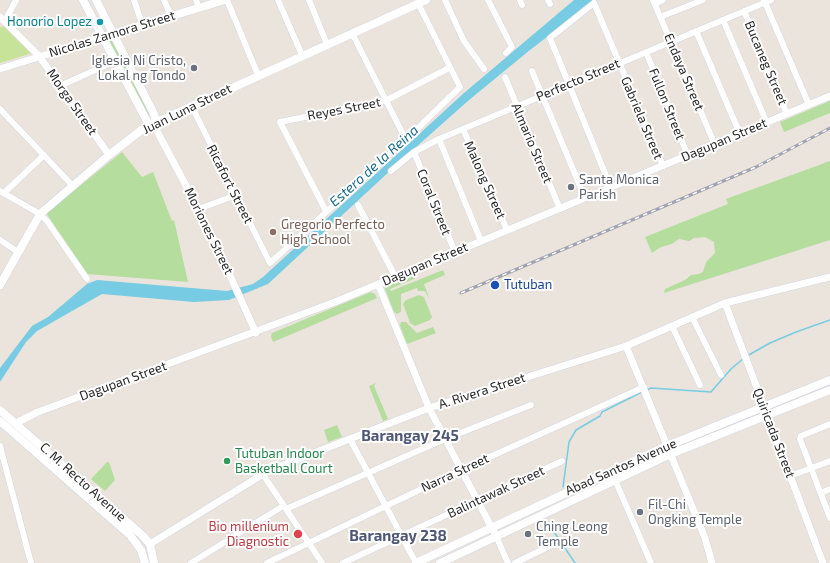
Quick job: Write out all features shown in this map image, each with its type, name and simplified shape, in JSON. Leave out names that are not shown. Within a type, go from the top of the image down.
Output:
[{"type":"main road","name":"Moriones Street","points":[[83,0],[115,61],[152,123]]},
{"type":"main road","points":[[96,0],[154,114],[152,123]]},
{"type":"main road","name":"Nicolas Zamora Street","points":[[103,37],[171,16],[198,4],[226,0]]},
{"type":"main road","name":"Juan Luna Street","points":[[0,285],[40,214],[72,185],[152,123],[422,2]]},
{"type":"main road","name":"Abad Santos Avenue","points":[[416,563],[764,406],[830,380]]},
{"type":"main road","name":"Abad Santos Avenue","points":[[440,563],[615,480],[669,450],[767,415],[830,390]]},
{"type":"main road","name":"C. M. Recto Avenue","points":[[0,410],[137,530],[150,544]]},
{"type":"main road","name":"C. M. Recto Avenue","points":[[0,421],[130,535],[141,550],[145,563]]},
{"type":"main road","points":[[150,544],[154,563]]},
{"type":"street","points":[[2,19],[16,0]]},
{"type":"street","points":[[134,0],[142,24]]},
{"type":"street","points":[[164,0],[171,16]]},
{"type":"street","points":[[226,0],[258,75]]},
{"type":"street","points":[[278,0],[302,55]]},
{"type":"street","points":[[309,0],[327,44]]},
{"type":"street","points":[[445,0],[464,41],[484,69]]},
{"type":"street","points":[[488,0],[512,46],[506,52]]},
{"type":"street","points":[[654,2],[663,0]]},
{"type":"street","points":[[660,17],[703,0]]},
{"type":"street","points":[[767,1],[809,105]]},
{"type":"street","name":"Perfecto Street","points":[[391,170],[414,152],[439,139],[767,1]]},
{"type":"street","points":[[326,211],[406,140],[460,88],[449,68],[422,2]]},
{"type":"street","name":"Endaya Street","points":[[654,2],[715,145]]},
{"type":"street","name":"Gabriela Street","points":[[568,85],[550,38],[594,3],[663,166]]},
{"type":"street","name":"Bucaneg Street","points":[[744,11],[787,114]]},
{"type":"street","name":"Morga Street","points":[[2,19],[39,56],[109,155]]},
{"type":"street","points":[[723,20],[766,123]]},
{"type":"street","points":[[696,32],[740,134]]},
{"type":"street","points":[[352,33],[406,140]]},
{"type":"street","name":"Nicolas Zamora Street","points":[[0,69],[103,37]]},
{"type":"street","name":"Fullon Street","points":[[646,52],[688,156]]},
{"type":"street","points":[[60,86],[115,61]]},
{"type":"street","name":"Reyes Street","points":[[326,211],[280,122],[385,101],[449,68]]},
{"type":"street","points":[[532,71],[585,198]]},
{"type":"street","name":"Almario Street","points":[[505,77],[560,209]]},
{"type":"street","points":[[568,85],[611,188]]},
{"type":"street","name":"Dagupan Street","points":[[16,423],[38,412],[256,333],[378,284],[830,96]]},
{"type":"street","name":"Ricafort Street","points":[[191,106],[270,263],[326,211]]},
{"type":"street","points":[[0,109],[72,185]]},
{"type":"street","name":"Moriones Street","points":[[152,123],[199,209],[241,297],[256,333]]},
{"type":"street","name":"Malong Street","points":[[463,129],[507,230]]},
{"type":"street","points":[[439,139],[482,241]]},
{"type":"street","name":"Coral Street","points":[[414,152],[455,252]]},
{"type":"street","points":[[44,155],[2,192],[40,214],[47,221],[87,279]]},
{"type":"street","points":[[199,209],[236,195]]},
{"type":"street","points":[[358,205],[395,276]]},
{"type":"street","points":[[0,240],[18,252]]},
{"type":"street","name":"A. Rivera Street","points":[[150,544],[262,474],[350,439],[429,408],[626,346],[725,303],[830,277]]},
{"type":"street","points":[[378,284],[429,408],[496,536],[508,563]]},
{"type":"street","name":"Quiricada Street","points":[[725,303],[823,563]]},
{"type":"street","points":[[692,317],[721,375]]},
{"type":"street","points":[[672,326],[700,385]]},
{"type":"street","points":[[626,346],[705,538],[712,563]]},
{"type":"street","name":"Narra Street","points":[[267,563],[461,470],[645,390]]},
{"type":"street","points":[[191,563],[285,507],[445,439],[531,405]]},
{"type":"street","points":[[830,424],[800,437],[830,516]]},
{"type":"street","points":[[350,439],[416,563]]},
{"type":"street","points":[[0,446],[31,563]]},
{"type":"street","name":"Balintawak Street","points":[[343,563],[402,537],[562,461]]},
{"type":"street","points":[[790,476],[830,461]]},
{"type":"street","points":[[262,474],[322,563]]},
{"type":"street","points":[[615,480],[651,563]]},
{"type":"street","points":[[820,493],[830,490]]},
{"type":"street","points":[[515,563],[558,542]]},
{"type":"green space","points":[[5,26],[32,53],[0,63],[0,27]]},
{"type":"green space","points":[[112,37],[152,112],[149,115],[146,115],[106,39]]},
{"type":"green space","points":[[830,101],[830,113],[784,132],[780,122]]},
{"type":"green space","points":[[122,152],[142,177],[153,172],[172,221],[174,220],[188,282],[87,274],[46,213]]},
{"type":"green space","points":[[830,161],[830,240],[664,293],[665,289],[685,280],[691,275],[703,272],[706,262],[715,253],[714,242],[705,237],[694,238],[689,241],[679,239],[672,244],[661,247],[652,253],[645,237],[728,204],[726,199]]},
{"type":"green space","points":[[443,270],[445,275],[424,284],[430,300],[425,291],[418,291],[417,288],[401,294],[401,312],[397,314],[394,312],[384,286],[414,274],[416,278],[390,289],[391,291]]},
{"type":"green space","points":[[371,292],[375,294],[377,298],[273,342],[271,336],[272,333]]},
{"type":"green space","points":[[419,295],[424,297],[432,317],[430,320],[415,326],[410,323],[403,304],[406,300]]},
{"type":"green space","points":[[401,322],[406,322],[417,333],[433,327],[436,333],[407,344],[400,326]]},
{"type":"green space","points":[[376,383],[374,386],[388,419],[383,421],[369,386]]},
{"type":"green space","points":[[337,425],[342,437],[328,442],[324,430]]},
{"type":"green space","points":[[107,462],[109,462],[115,480],[105,491],[91,479]]},
{"type":"water","points":[[574,0],[595,0],[530,50],[469,100],[406,156],[268,284],[229,300],[194,302],[102,294],[37,331],[26,342],[0,382],[0,368],[32,326],[48,317],[87,284],[97,280],[227,291],[253,284],[263,277],[464,93]]},
{"type":"waterway","points":[[747,356],[770,343],[830,320]]},
{"type":"waterway","points":[[647,390],[651,388],[711,392],[731,369],[744,358]]},
{"type":"waterway","points":[[563,487],[569,442],[576,430],[600,416],[602,412],[642,392]]},
{"type":"waterway","points":[[548,523],[575,563]]},
{"type":"railway","points":[[461,293],[756,167],[830,128]]},
{"type":"place","name":"Honorio Lopez","points":[[100,22]]},
{"type":"place","name":"Iglesia Ni Cristo, Lokal ng Tondo","points":[[194,68]]},
{"type":"place","name":"Santa Monica Parish","points":[[571,187]]},
{"type":"place","name":"Gregorio Perfecto High School","points":[[273,232]]},
{"type":"place","name":"Tutuban","points":[[495,285]]},
{"type":"place","name":"Tutuban Indoor Basketball Court","points":[[227,461]]},
{"type":"place","name":"Fil-Chi Ongking Temple","points":[[640,512]]},
{"type":"place","name":"Bio millenium Diagnostic","points":[[298,534]]},
{"type":"place","name":"Ching Leong Temple","points":[[528,534]]},
{"type":"district","name":"Barangay 245","points":[[410,436]]},
{"type":"district","name":"Barangay 238","points":[[398,536]]},
{"type":"water label","name":"Estero de la Reina","points":[[374,166]]}]
